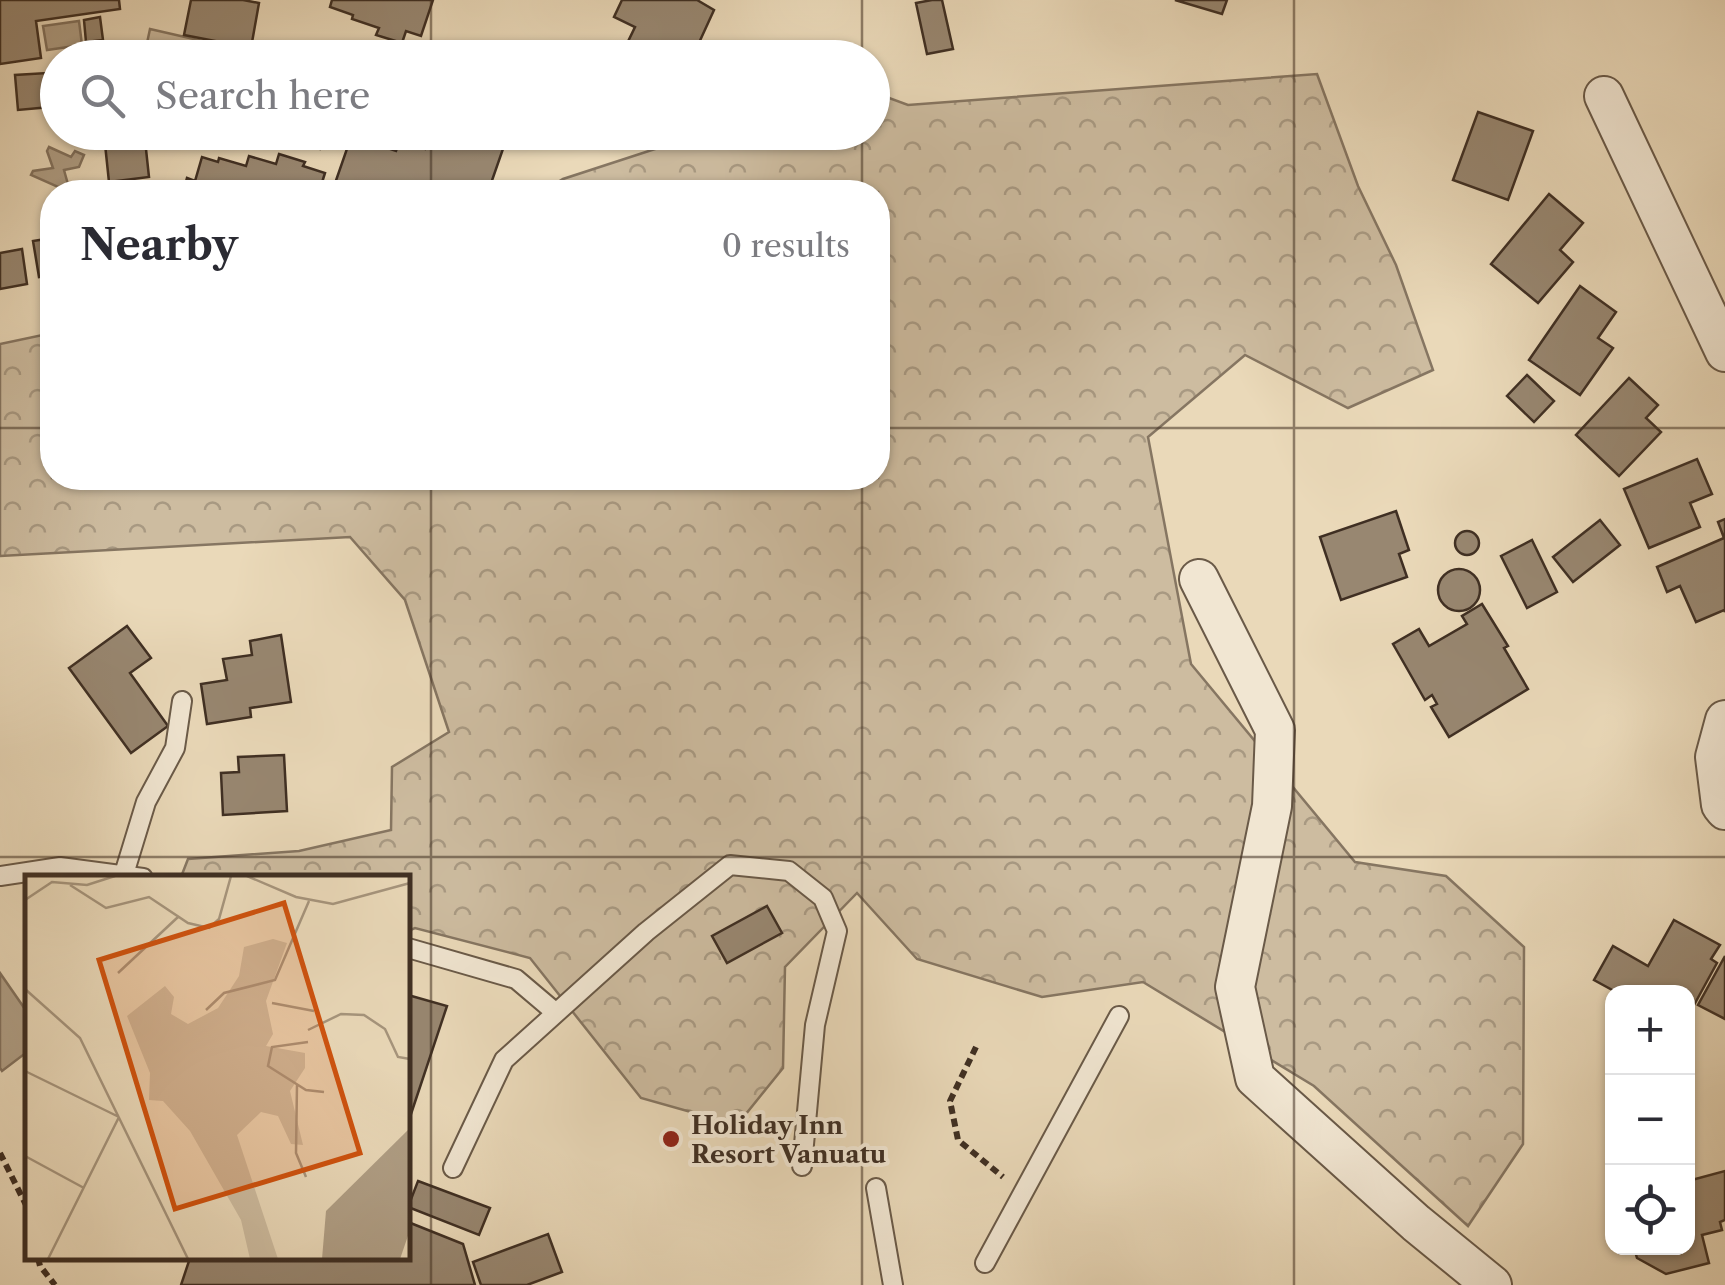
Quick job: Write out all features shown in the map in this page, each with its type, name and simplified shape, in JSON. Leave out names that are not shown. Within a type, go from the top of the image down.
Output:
[{"type":"street","points":[[1604,96],[1725,352]]},
{"type":"street","points":[[1200,579],[1275,730],[1272,806],[1234,988],[1254,1078],[1416,1224],[1492,1285]]},
{"type":"street","points":[[1725,720],[1715,757],[1721,805],[1725,810]]},
{"type":"lane","points":[[134,875],[146,802],[175,748],[182,701]]},
{"type":"lane","points":[[453,1168],[504,1060],[646,932],[730,866],[788,871],[823,898],[837,931],[814,1025],[802,1166]]},
{"type":"lane","points":[[0,876],[60,867],[126,875]]},
{"type":"lane","points":[[410,949],[516,979],[555,1012]]},
{"type":"lane","points":[[985,1263],[1119,1016]]},
{"type":"lane","points":[[876,1188],[893,1285]]},
{"type":"path","points":[[976,1047],[950,1101],[958,1140],[1001,1176],[1025,1190]]},
{"type":"path","points":[[0,1153],[25,1203]]},
{"type":"path","points":[[38,1260],[54,1285]]},
{"type":"green space","points":[[150,29],[198,40],[148,40]]},
{"type":"green space","points":[[1317,74],[1358,186],[1396,265],[1433,370],[1348,408],[1245,355],[1148,437],[1191,664],[1355,862],[1446,876],[1524,947],[1523,1144],[1468,1226],[1314,1086],[1143,982],[1042,997],[917,959],[857,893],[785,967],[783,1068],[737,1125],[641,1098],[530,958],[415,928],[410,930],[410,875],[182,875],[188,859],[299,851],[391,830],[392,767],[449,732],[405,600],[350,537],[0,556],[0,344],[40,336],[40,490],[890,490],[890,180],[561,180],[652,150],[890,150],[890,98],[908,105]]},
{"type":"shaded area","points":[[79,21],[81,40],[45,40],[43,26]]},
{"type":"shaded area","points":[[56,150],[71,157],[75,151],[84,155],[79,167],[64,170],[67,180],[42,180],[31,175],[33,171],[53,168],[47,151]]},
{"type":"shaded area","points":[[0,973],[25,1009],[25,1054],[2,1071]]},
{"type":"building","points":[[0,0],[119,0],[120,9],[36,21],[40,58],[0,64]]},
{"type":"building","points":[[191,0],[259,3],[252,40],[210,40],[184,35]]},
{"type":"building","points":[[332,0],[433,0],[421,36],[406,31],[403,40],[376,35],[379,28],[330,7]]},
{"type":"building","points":[[622,0],[697,0],[714,10],[700,40],[629,40],[635,27],[614,17]]},
{"type":"building","points":[[942,0],[953,49],[927,54],[916,3]]},
{"type":"building","points":[[1175,0],[1227,0],[1222,14]]},
{"type":"building","points":[[100,17],[103,40],[86,40],[84,20]]},
{"type":"building","points":[[40,73],[40,108],[18,110],[15,75]]},
{"type":"building","points":[[1478,112],[1533,131],[1508,200],[1453,180]]},
{"type":"building","points":[[106,150],[146,150],[149,177],[109,180]]},
{"type":"building","points":[[347,150],[503,150],[492,180],[336,180]]},
{"type":"building","points":[[279,154],[325,173],[323,180],[195,180],[202,157],[246,166],[249,156],[276,164]]},
{"type":"building","points":[[1549,194],[1583,223],[1560,250],[1573,262],[1538,303],[1491,264]]},
{"type":"building","points":[[40,240],[40,277],[39,277],[33,241]]},
{"type":"building","points":[[22,249],[27,284],[0,289],[0,253]]},
{"type":"building","points":[[1580,286],[1616,312],[1598,338],[1613,348],[1580,395],[1529,360]]},
{"type":"building","points":[[1527,375],[1554,401],[1534,422],[1507,396]]},
{"type":"building","points":[[1629,378],[1658,405],[1646,418],[1661,432],[1619,476],[1576,435]]},
{"type":"building","points":[[1697,459],[1712,494],[1690,503],[1700,527],[1649,548],[1624,489]]},
{"type":"building","points":[[1396,511],[1409,550],[1399,554],[1407,577],[1341,600],[1320,537]]},
{"type":"building","points":[[1725,519],[1725,612],[1696,622],[1680,586],[1667,592],[1657,567],[1724,538],[1718,522]]},
{"type":"building","points":[[1600,520],[1620,545],[1573,582],[1553,557]]},
{"type":"building","points":[[1467,531],[1476,534],[1476,552],[1467,555],[1458,552],[1455,543],[1458,534]]},
{"type":"building","points":[[1532,540],[1557,592],[1527,608],[1501,556]]},
{"type":"building","points":[[1459,569],[1474,575],[1480,590],[1474,605],[1459,611],[1444,605],[1438,590],[1444,575]]},
{"type":"building","points":[[1482,604],[1528,689],[1449,737],[1431,707],[1437,704],[1432,695],[1425,700],[1393,644],[1419,629],[1429,646],[1467,624],[1462,616]]},
{"type":"building","points":[[127,626],[151,658],[130,673],[168,726],[131,753],[69,668]]},
{"type":"building","points":[[281,635],[291,702],[250,708],[251,717],[207,724],[201,684],[227,680],[223,659],[252,655],[250,641]]},
{"type":"building","points":[[284,755],[287,811],[223,815],[221,773],[239,772],[238,757]]},
{"type":"building","points":[[767,906],[782,933],[727,963],[712,936]]},
{"type":"building","points":[[1674,920],[1720,945],[1711,959],[1717,963],[1695,1003],[1695,985],[1605,986],[1594,980],[1613,946],[1648,966]]},
{"type":"building","points":[[1725,956],[1725,1019],[1698,1005]]},
{"type":"building","points":[[410,996],[447,1006],[410,1117]]},
{"type":"building","points":[[1725,1171],[1722,1230],[1702,1235],[1709,1263],[1666,1274],[1636,1255],[1695,1255],[1695,1179]]},
{"type":"building","points":[[418,1181],[490,1208],[479,1235],[410,1208]]},
{"type":"building","points":[[410,1223],[463,1244],[475,1285],[181,1285],[189,1260],[410,1260]]},
{"type":"building","points":[[548,1234],[562,1272],[527,1285],[481,1285],[473,1262]]},
{"type":"place","name":"Holiday Inn Resort Vanuatu","points":[[671,1139]]}]
